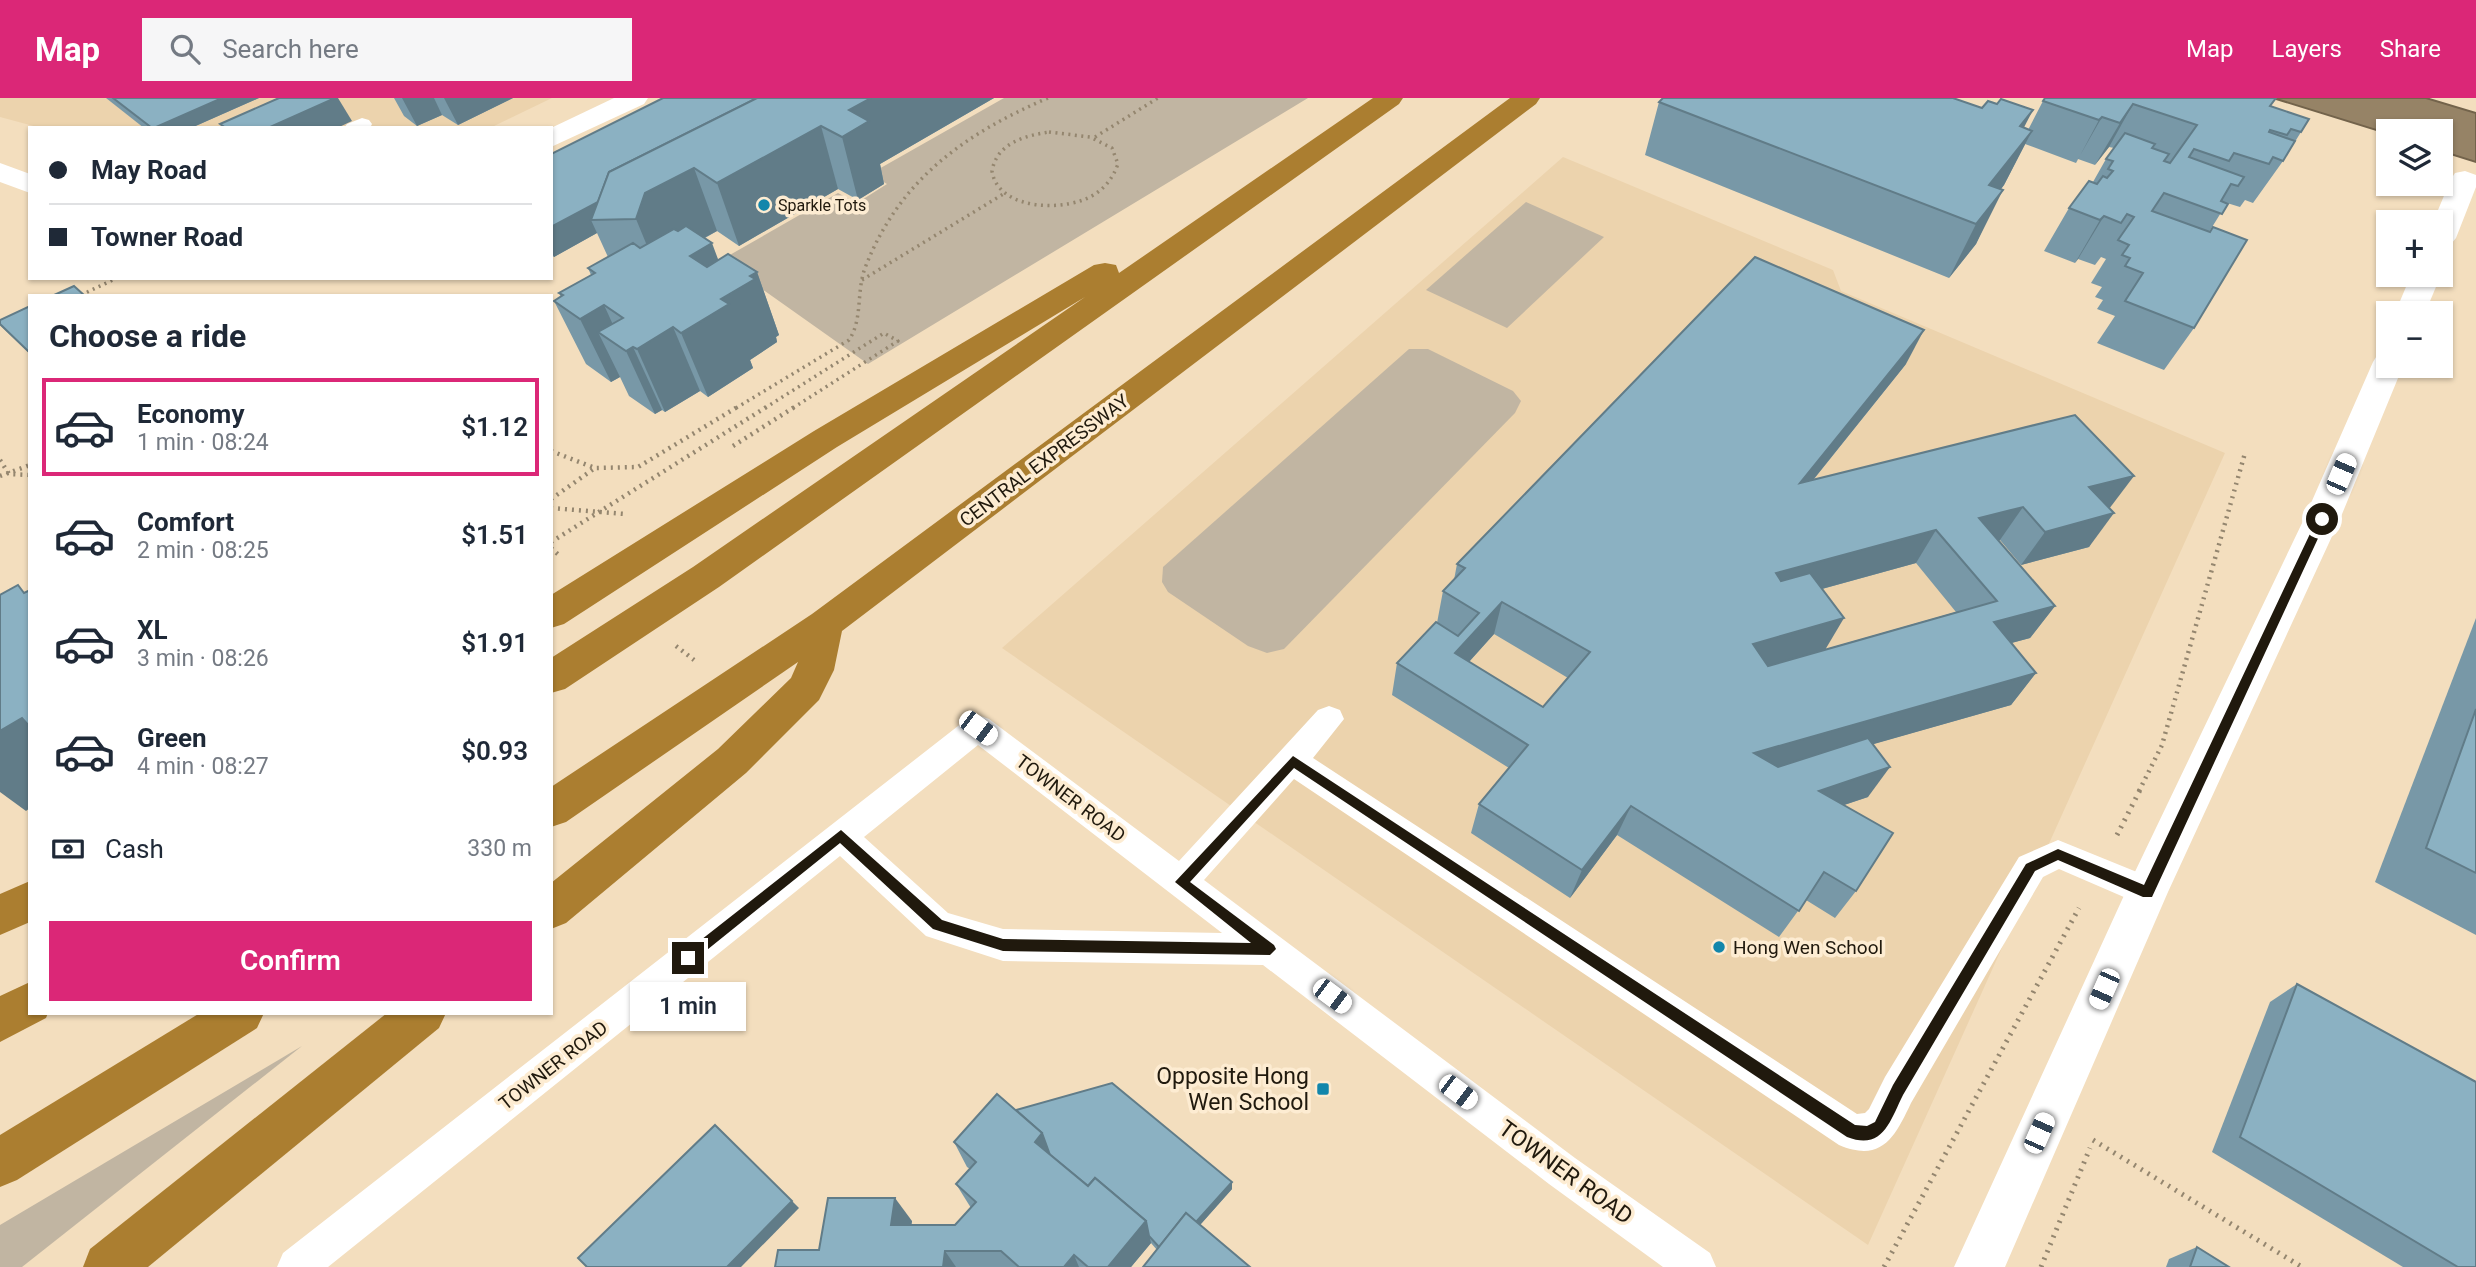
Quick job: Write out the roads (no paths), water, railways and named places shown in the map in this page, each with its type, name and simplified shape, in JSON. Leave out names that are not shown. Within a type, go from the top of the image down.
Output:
[{"type":"highway","points":[[553,677],[706,577],[1390,98]]},
{"type":"highway","name":"CENTRAL EXPRESSWAY","points":[[553,807],[825,624],[1527,98]]},
{"type":"highway","points":[[553,613],[758,480],[961,354],[1322,148]]},
{"type":"highway","points":[[553,907],[732,761],[805,689],[815,670],[825,624]]},
{"type":"highway","points":[[0,915],[28,901]]},
{"type":"highway","points":[[0,1020],[28,1004]]},
{"type":"highway","points":[[0,1163],[237,1015]]},
{"type":"highway","points":[[108,1267],[421,1015]]},
{"type":"street","points":[[537,126],[595,98]]},
{"type":"street","points":[[553,138],[635,98]]},
{"type":"street","points":[[0,171],[28,184]]},
{"type":"street","points":[[2452,210],[2465,179]]},
{"type":"street","points":[[1979,1267],[2147,892],[2322,519],[2382,378]]},
{"type":"lane","points":[[1181,882],[1329,719]]},
{"type":"lane","name":"TOWNER ROAD","points":[[297,1267],[978,728],[1562,1171],[1696,1267]]},
{"type":"lane","points":[[1293,761],[1852,1132],[1868,1134],[1880,1127],[1898,1090],[2031,867],[2058,854],[2147,892]]},
{"type":"lane","points":[[841,836],[938,925],[1003,945],[1270,949]]},
{"type":"place","name":"Sparkle Tots","points":[[764,205]]},
{"type":"place","name":"Hong Wen School","points":[[1719,947]]},
{"type":"place","name":"Opposite Hong Wen School","points":[[1323,1089]]}]
